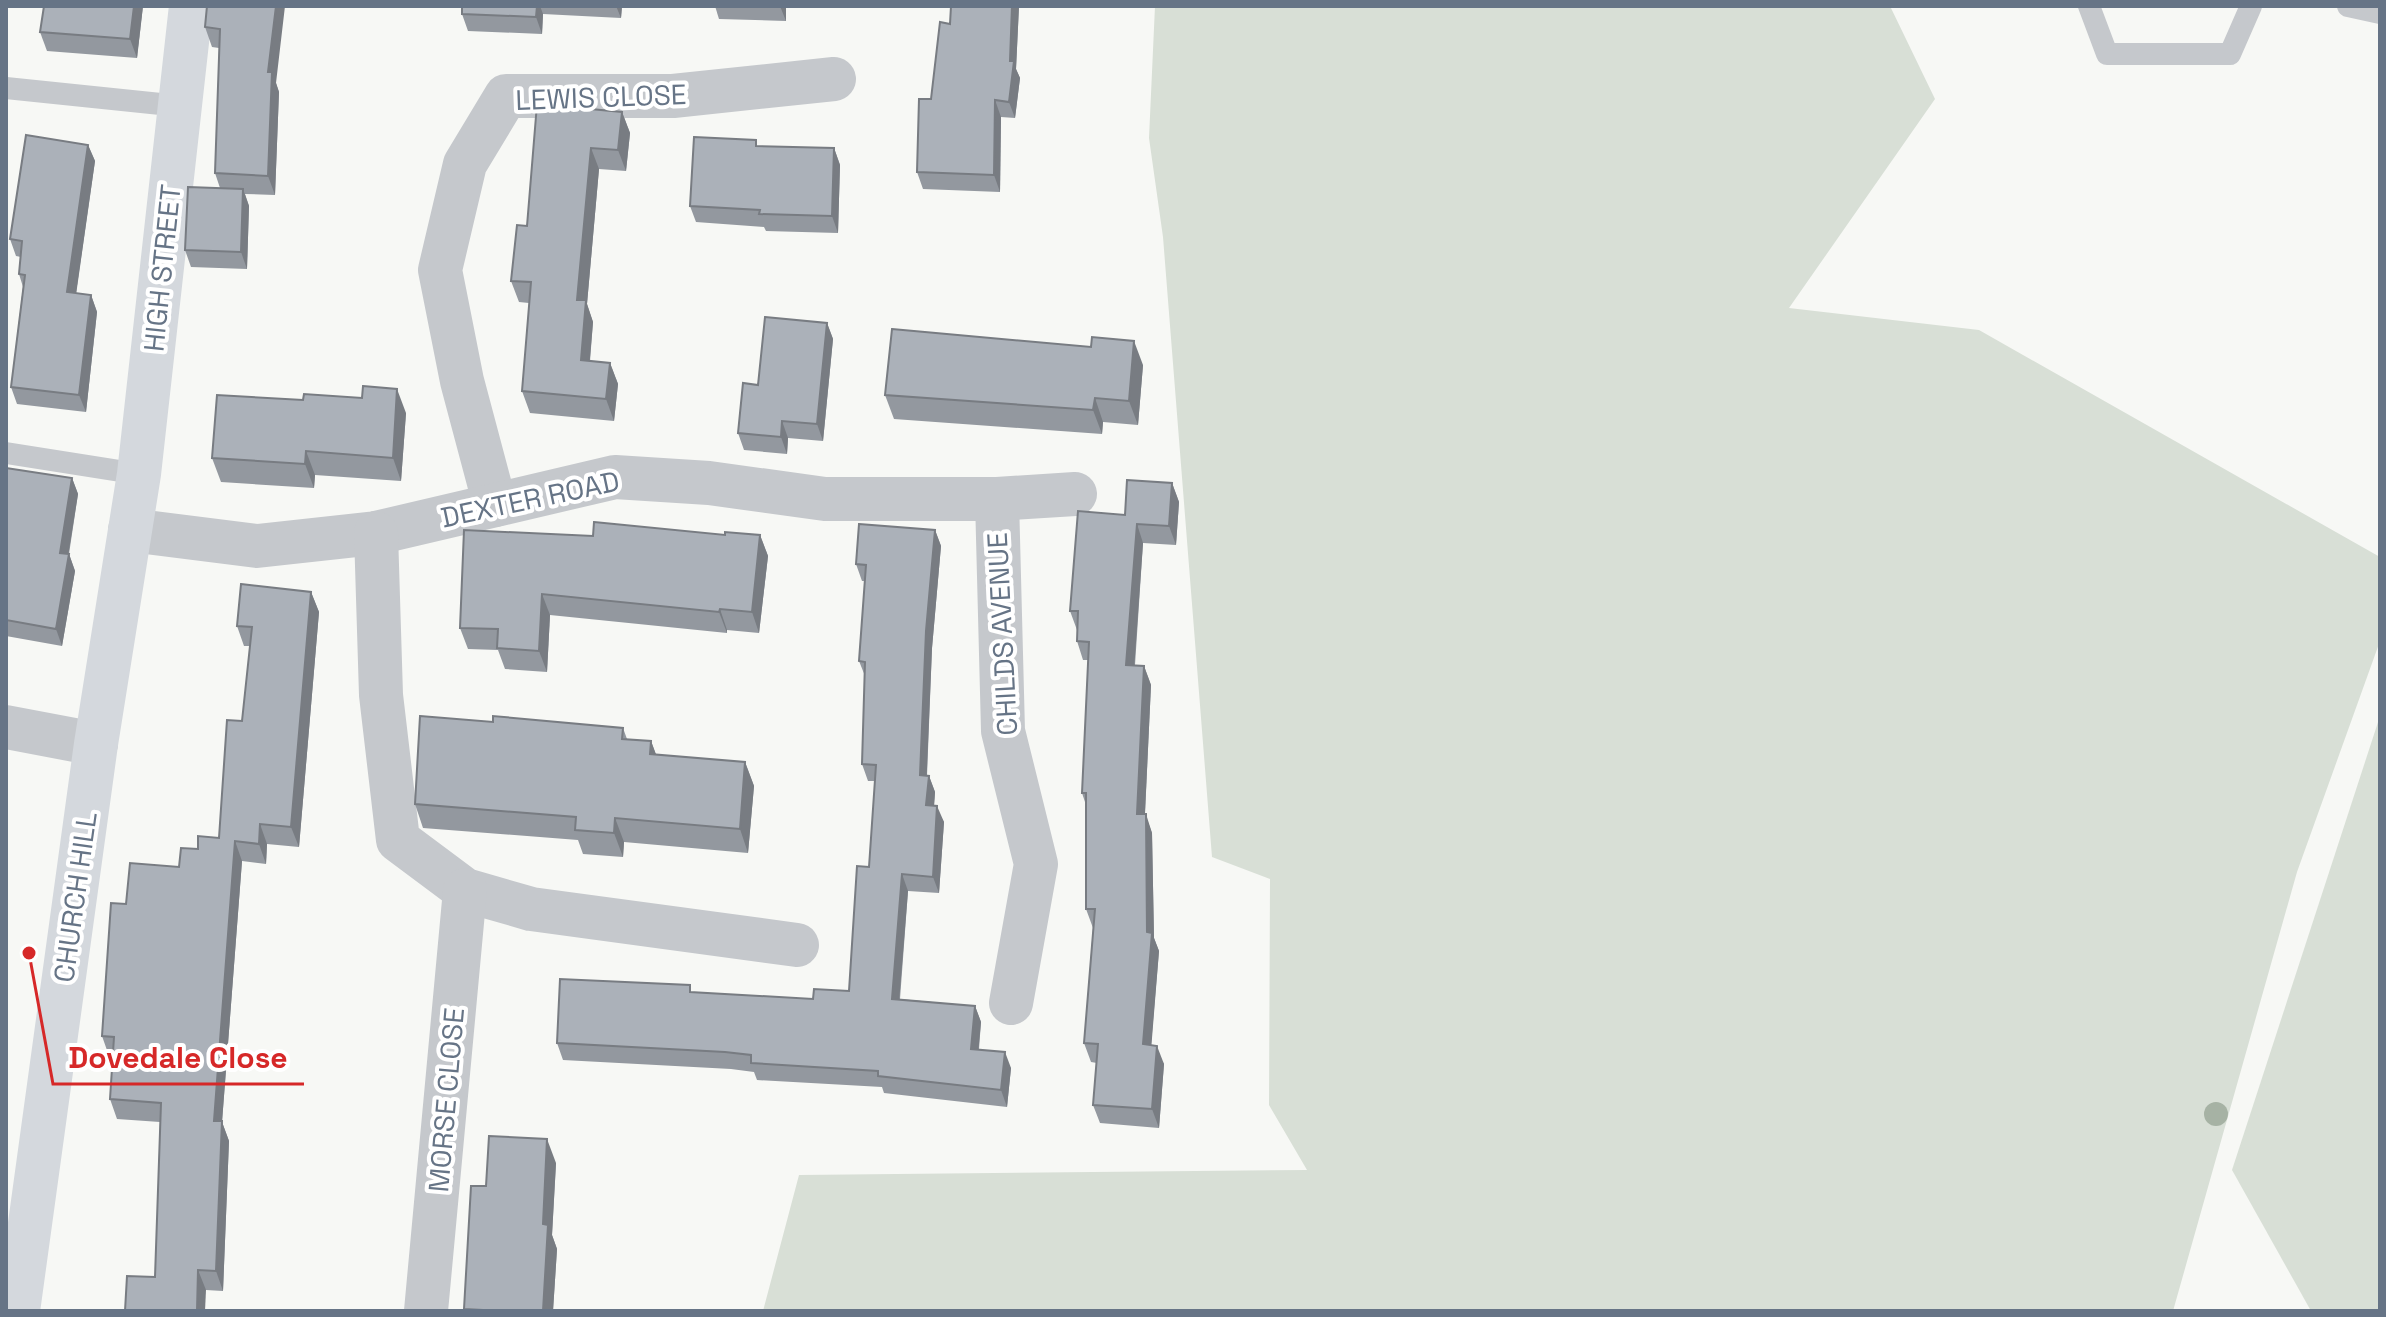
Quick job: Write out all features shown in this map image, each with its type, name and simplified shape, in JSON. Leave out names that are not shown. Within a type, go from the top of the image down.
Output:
[{"type":"street","name":"HIGH STREET","points":[[130,530],[139,474],[191,6]]},
{"type":"street","name":"LEWIS CLOSE","points":[[495,505],[462,381],[440,270],[465,164],[506,96],[673,96],[834,79]]},
{"type":"street","name":"DEXTER ROAD","points":[[130,530],[257,546],[376,533],[615,477],[709,483],[825,499],[997,499],[1075,494]]},
{"type":"street","name":"CHILDS AVENUE","points":[[997,499],[1003,731],[1036,864],[1011,1003]]},
{"type":"street","name":"CHURCH HILL","points":[[18,1311],[96,744],[130,530]]},
{"type":"street","points":[[376,533],[381,695],[398,840],[465,890],[531,909],[797,945]]},
{"type":"street","points":[[6,727],[96,744]]},
{"type":"street","name":"MORSE CLOSE","points":[[426,1311],[465,890]]},
{"type":"lane","points":[[2089,6],[2107,54],[2230,54],[2251,6]]},
{"type":"lane","points":[[2348,6],[2380,13]]},
{"type":"lane","points":[[6,88],[180,106]]},
{"type":"lane","points":[[6,453],[139,474]]},
{"type":"shaded area","points":[[1155,6],[1890,6],[1935,99],[1789,308],[1979,330],[2380,557],[2380,641],[2297,872],[2173,1311],[763,1311],[799,1175],[1307,1170],[1269,1105],[1270,879],[1212,857],[1163,237],[1149,138]]},
{"type":"shaded area","points":[[2380,716],[2380,1311],[2311,1311],[2232,1170]]},
{"type":"building","points":[[44,6],[134,6],[130,39],[40,32]]},
{"type":"building","points":[[207,6],[276,6],[268,72],[272,72],[268,176],[215,173],[220,29],[205,27]]},
{"type":"building","points":[[462,6],[537,6],[536,17],[462,14]]},
{"type":"building","points":[[951,6],[1012,6],[1010,61],[1014,61],[1009,102],[995,100],[994,175],[917,172],[919,99],[931,99],[940,22],[950,24]]},
{"type":"building","points":[[537,104],[622,112],[618,150],[591,148],[577,300],[586,300],[581,360],[610,363],[606,399],[522,391],[531,282],[511,281],[517,225],[527,226]]},
{"type":"building","points":[[26,135],[88,145],[67,292],[91,295],[79,395],[11,387],[25,275],[19,274],[22,241],[10,239]]},
{"type":"building","points":[[694,137],[756,140],[756,146],[834,148],[832,216],[759,214],[760,210],[690,206]]},
{"type":"building","points":[[188,187],[243,189],[241,252],[185,250]]},
{"type":"building","points":[[765,317],[827,323],[817,424],[782,421],[781,437],[738,433],[743,383],[758,385]]},
{"type":"building","points":[[892,329],[1091,347],[1092,337],[1134,341],[1129,401],[1095,398],[1093,410],[885,395]]},
{"type":"building","points":[[363,386],[397,389],[393,458],[306,451],[305,464],[212,458],[217,395],[303,400],[304,394],[362,398]]},
{"type":"building","points":[[6,468],[72,478],[60,553],[69,554],[56,629],[6,620]]},
{"type":"building","points":[[1127,480],[1172,483],[1169,526],[1137,524],[1126,665],[1144,666],[1137,814],[1146,814],[1147,932],[1152,933],[1143,1044],[1157,1046],[1152,1109],[1093,1105],[1098,1044],[1084,1043],[1095,909],[1086,909],[1086,793],[1082,793],[1089,642],[1077,641],[1078,611],[1070,611],[1078,511],[1125,515]]},
{"type":"building","points":[[594,522],[725,535],[725,532],[760,535],[752,612],[720,609],[719,612],[542,594],[539,651],[497,648],[498,629],[460,628],[464,530],[593,536]]},
{"type":"building","points":[[859,524],[935,530],[926,631],[920,775],[929,776],[926,805],[937,806],[933,877],[902,874],[892,999],[975,1006],[971,1049],[1005,1052],[1001,1090],[878,1076],[878,1071],[751,1063],[751,1055],[725,1052],[557,1043],[560,979],[690,985],[690,992],[813,999],[814,989],[849,991],[857,866],[869,867],[876,765],[862,764],[865,662],[859,661],[866,565],[856,564]]},
{"type":"building","points":[[241,584],[311,592],[291,827],[260,824],[259,844],[235,841],[214,1121],[222,1121],[216,1271],[198,1270],[197,1311],[125,1311],[127,1276],[155,1277],[161,1103],[110,1099],[114,1037],[102,1036],[111,903],[126,904],[130,863],[179,867],[181,848],[198,849],[198,836],[219,838],[227,720],[242,721],[252,627],[237,626]]},
{"type":"building","points":[[420,716],[493,722],[493,716],[623,728],[622,739],[651,741],[650,754],[745,762],[740,829],[615,818],[614,833],[575,830],[576,817],[415,804]]},
{"type":"building","points":[[489,1136],[547,1139],[543,1224],[548,1225],[543,1311],[464,1309],[471,1186],[486,1186]]},
{"type":"place","name":"Dovedale Close","points":[[29,953]]}]
